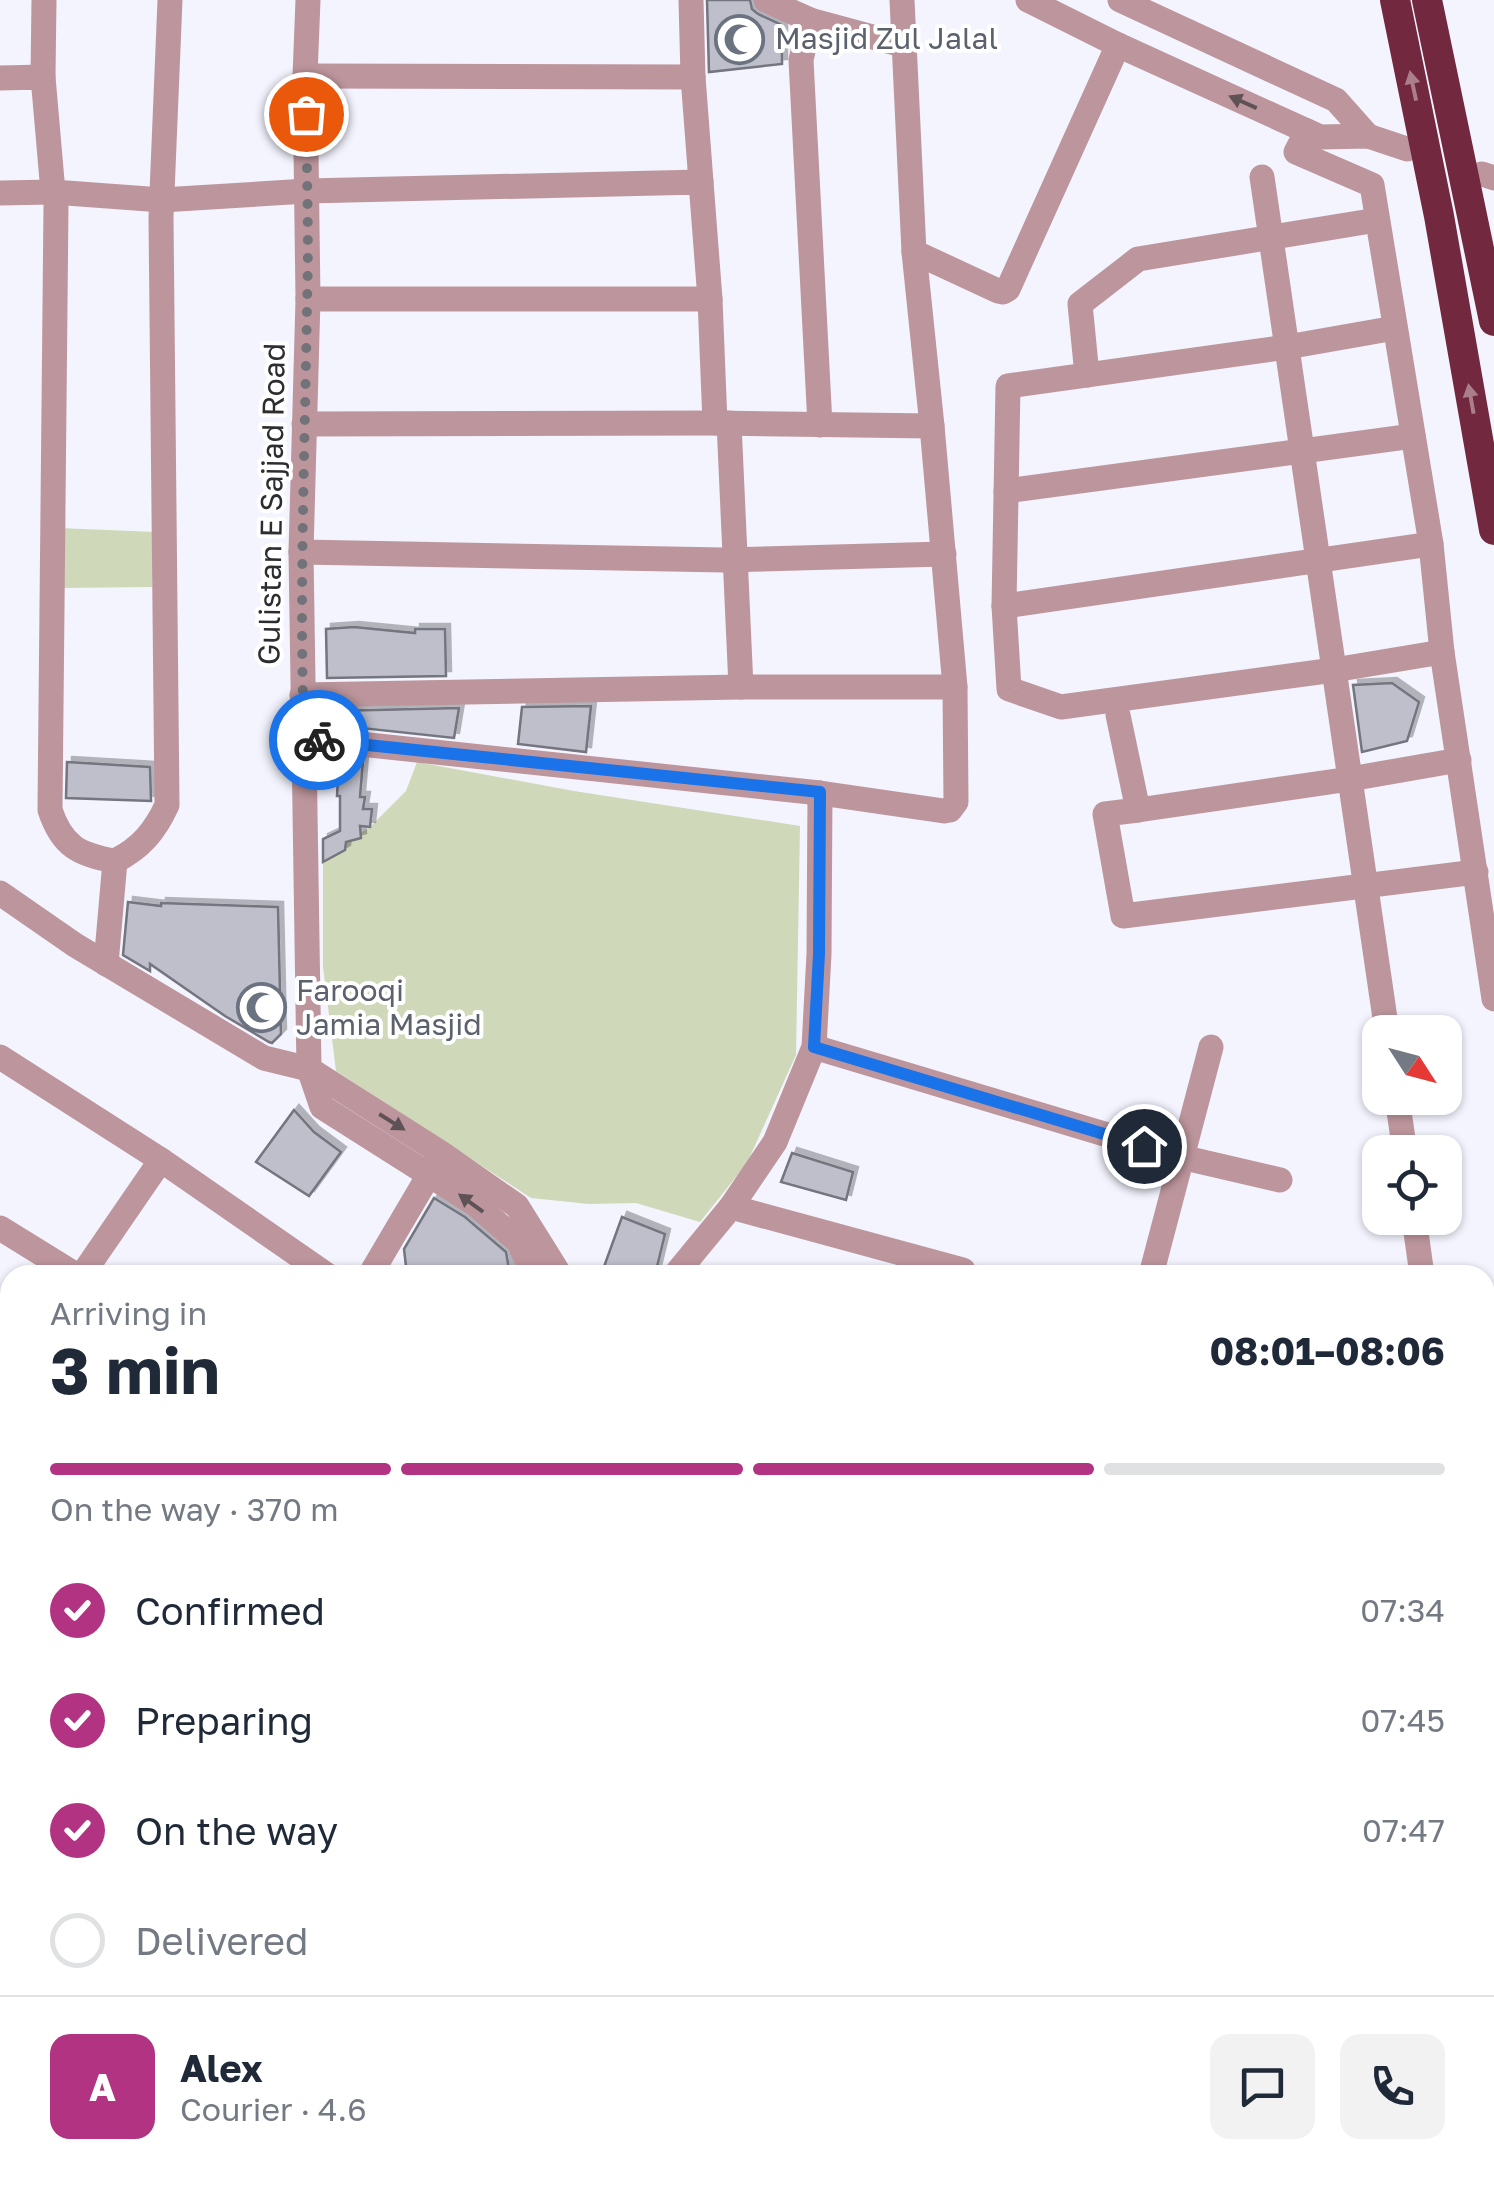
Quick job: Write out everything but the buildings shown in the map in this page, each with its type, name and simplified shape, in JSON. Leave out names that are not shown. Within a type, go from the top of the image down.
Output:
[{"type":"highway","points":[[1395,0],[1440,216],[1494,530]]},
{"type":"highway","points":[[1427,0],[1494,320]]},
{"type":"street","points":[[44,0],[43,77],[54,198],[50,810],[57,830],[70,846],[92,857],[115,861],[146,841],[167,805],[162,200],[170,0]]},
{"type":"street","name":"Gulistan E Sajjad Road","points":[[308,0],[308,299],[301,552],[309,1070],[322,1107],[517,1206],[554,1265]]},
{"type":"street","points":[[690,0],[710,299],[736,560],[741,687]]},
{"type":"street","points":[[766,0],[810,20],[906,46]]},
{"type":"street","points":[[304,738],[820,792],[950,810],[956,802],[954,687],[914,252],[902,0]]},
{"type":"street","points":[[1028,0],[1118,46],[1320,137],[1368,136],[1407,149]]},
{"type":"street","points":[[1120,0],[1336,100],[1368,136]]},
{"type":"street","points":[[810,20],[801,60],[820,424]]},
{"type":"street","points":[[914,252],[1003,292],[1008,288],[1118,46]]},
{"type":"street","points":[[306,76],[693,76]]},
{"type":"street","points":[[0,78],[43,77]]},
{"type":"street","points":[[1307,131],[1296,152],[1372,185],[1431,544],[1442,652],[1494,999]]},
{"type":"street","points":[[1262,176],[1385,1015]]},
{"type":"street","points":[[0,193],[162,200],[307,191],[701,182]]},
{"type":"street","points":[[1087,375],[1080,304],[1138,259],[1378,220]]},
{"type":"street","points":[[308,299],[710,299]]},
{"type":"street","points":[[1395,328],[1008,386],[1004,606],[1010,689],[1061,707],[1442,652]]},
{"type":"street","points":[[304,424],[932,426]]},
{"type":"street","points":[[1006,492],[1413,436]]},
{"type":"street","points":[[1004,606],[1431,544]]},
{"type":"street","points":[[301,552],[736,560],[944,554]]},
{"type":"street","points":[[302,695],[954,687]]},
{"type":"street","points":[[1118,715],[1138,810]]},
{"type":"street","points":[[1459,760],[1106,814],[1123,916],[1476,872]]},
{"type":"street","points":[[683,1265],[732,1207],[775,1142],[814,1047],[820,792]]},
{"type":"street","points":[[106,964],[115,861]]},
{"type":"street","points":[[0,893],[106,964],[264,1058],[309,1070]]},
{"type":"street","points":[[814,1047],[1181,1157],[1280,1180]]},
{"type":"street","points":[[1154,1265],[1210,1047]]},
{"type":"street","points":[[0,1057],[312,1265]]},
{"type":"street","points":[[86,1265],[160,1160]]},
{"type":"street","points":[[376,1265],[435,1164]]},
{"type":"street","name":"Gulistan E Sajjad Road","points":[[435,1164],[519,1242],[529,1265]]},
{"type":"street","points":[[732,1207],[945,1265]]},
{"type":"street","points":[[0,1228],[62,1265]]},
{"type":"street","points":[[1416,1235],[1421,1265]]},
{"type":"green space","points":[[59,528],[155,532],[152,587],[60,588]]},
{"type":"green space","points":[[417,762],[800,826],[796,1055],[747,1163],[700,1222],[636,1203],[589,1204],[531,1198],[336,1071],[323,967],[323,856],[370,827],[406,791]]},
{"type":"way so far","points":[[306,114],[308,299],[301,552],[302,695],[304,738],[319,740]]},
{"type":"place","name":"Masjid Zul Jalal","points":[[740,39]]},
{"type":"place","name":"Farooqi Jamia Masjid","points":[[261,1008]]},
{"type":"route","points":[[319,740],[820,792],[814,1047],[1144,1146]]}]
